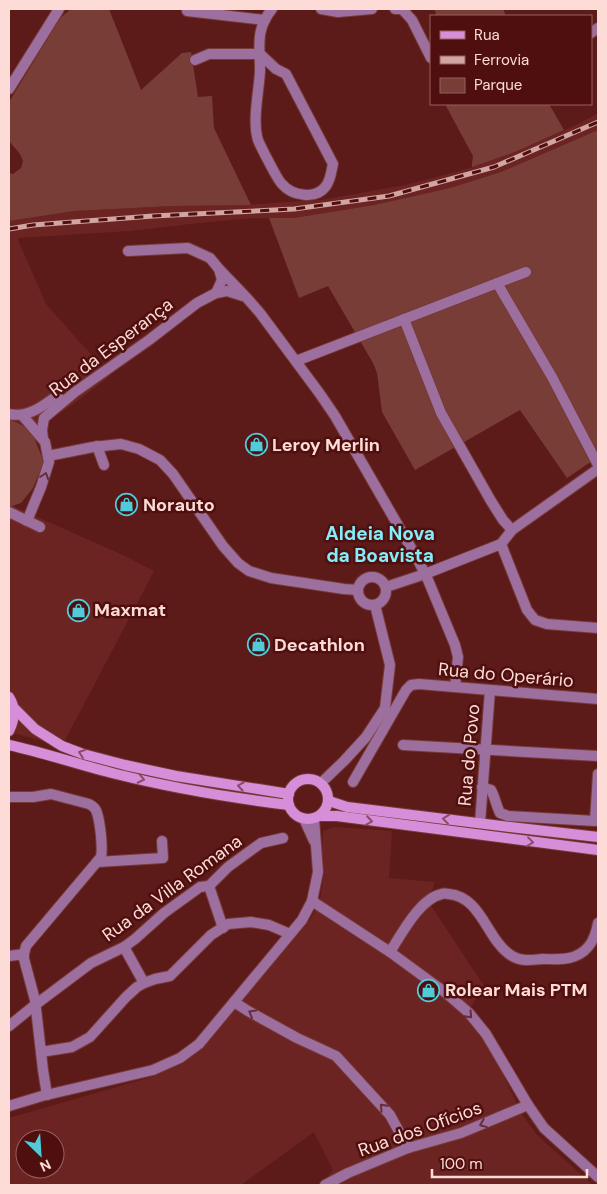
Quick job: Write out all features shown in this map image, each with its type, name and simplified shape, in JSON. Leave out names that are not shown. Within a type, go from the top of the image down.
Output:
[{"type":"main road","points":[[9,697],[14,707],[35,729],[62,746],[83,754],[176,776],[289,794]]},
{"type":"main road","points":[[9,731],[14,721],[14,707]]},
{"type":"main road","points":[[9,745],[136,778],[221,795],[289,805]]},
{"type":"main road","points":[[313,818],[326,810],[329,801],[328,794],[321,783],[311,779],[302,780],[294,785],[289,794],[289,805],[293,813],[313,818],[337,816],[598,850]]},
{"type":"main road","points":[[329,801],[348,806],[598,837]]},
{"type":"street","points":[[9,89],[59,9]]},
{"type":"street","points":[[195,60],[209,54],[260,54],[276,69],[286,74],[333,164],[330,178],[325,188],[316,193],[305,195],[294,193],[281,184],[258,140],[256,120],[260,80],[260,54],[258,46],[261,26],[272,9]]},
{"type":"street","points":[[321,9],[338,12],[372,9]]},
{"type":"street","points":[[395,9],[402,9],[412,20],[430,56]]},
{"type":"street","points":[[186,11],[265,20]]},
{"type":"street","points":[[128,251],[188,248],[210,258],[260,313],[334,416],[425,574],[455,645],[458,657],[455,687]]},
{"type":"street","points":[[216,293],[222,280],[218,268]]},
{"type":"street","points":[[296,361],[526,272]]},
{"type":"street","points":[[497,283],[552,377],[598,465]]},
{"type":"street","points":[[216,293],[227,291],[246,297]]},
{"type":"street","name":"Rua da Esperança","points":[[43,439],[44,418],[75,392],[149,340],[197,303],[216,293]]},
{"type":"street","points":[[404,319],[441,413],[491,501],[512,530]]},
{"type":"street","points":[[9,414],[22,415],[39,408],[58,396]]},
{"type":"street","points":[[22,415],[45,442],[49,462],[27,522]]},
{"type":"street","points":[[48,456],[97,446],[121,444],[140,449],[160,460],[173,474],[222,546],[238,563],[249,571],[271,578],[358,590]]},
{"type":"street","points":[[97,446],[104,465]]},
{"type":"street","points":[[386,586],[425,574],[501,544],[512,530],[598,469]]},
{"type":"street","points":[[9,512],[40,528]]},
{"type":"street","points":[[9,523],[27,522]]},
{"type":"street","points":[[501,544],[527,610],[535,620],[547,624],[598,628]]},
{"type":"street","points":[[375,577],[380,579],[386,586],[386,596],[380,603],[371,605],[363,602],[360,598],[359,585],[366,578],[375,577]]},
{"type":"street","points":[[321,783],[366,737],[384,708],[390,665],[375,605]]},
{"type":"street","name":"Rua do Operário","points":[[353,782],[406,690],[411,685],[419,684],[598,699]]},
{"type":"street","name":"Rua do Povo","points":[[480,823],[490,690]]},
{"type":"street","points":[[403,745],[598,756]]},
{"type":"street","points":[[482,787],[491,790],[500,812],[508,816],[595,820],[598,774]]},
{"type":"street","points":[[9,797],[33,797],[51,794],[89,804],[94,807],[97,813],[102,850],[97,862],[26,946],[24,954],[35,1000],[43,1070],[48,1095]]},
{"type":"street","points":[[9,1106],[153,1070],[180,1058],[199,1044],[302,920],[312,901],[318,872],[313,818]]},
{"type":"street","name":"Rua da Villa Romana","points":[[9,1026],[91,963],[124,947],[164,913],[200,887],[209,886],[228,867],[262,843],[283,838]]},
{"type":"street","points":[[97,862],[163,858],[162,841]]},
{"type":"street","points":[[209,886],[223,928]]},
{"type":"street","points":[[390,952],[418,910],[428,900],[442,894],[456,895],[471,903],[501,947],[512,956],[522,960],[569,958],[580,954],[591,945],[598,923]]},
{"type":"street","points":[[312,901],[390,952],[446,992],[469,1013],[486,1034],[528,1106],[544,1128],[598,1177]]},
{"type":"street","points":[[41,1052],[72,1046],[90,1037],[137,987],[144,983],[170,976],[211,935],[228,924],[251,922],[269,924],[290,934]]},
{"type":"street","points":[[124,947],[144,983]]},
{"type":"street","points":[[9,956],[24,954]]},
{"type":"street","points":[[234,1002],[248,1012],[297,1038],[336,1056],[390,1115],[408,1148]]},
{"type":"street","name":"Rua dos Ofícios","points":[[325,1185],[348,1173],[408,1148],[461,1133],[528,1106]]},
{"type":"shaded area","points":[[598,113],[598,130],[501,172],[450,188],[374,205],[294,218],[253,218],[129,231],[18,238],[46,304],[110,376],[72,405],[34,429],[9,456],[9,221],[74,211],[171,206],[244,205],[321,200],[405,185],[460,171],[515,152],[576,125]]},
{"type":"shaded area","points":[[9,502],[15,507],[154,571],[62,746],[9,732]]},
{"type":"shaded area","points":[[334,827],[392,831],[389,878],[435,882],[428,901],[484,986],[465,1016],[481,1037],[500,1068],[521,1113],[537,1135],[593,1185],[321,1185],[333,1170],[314,1132],[241,1185],[9,1185],[9,1118],[155,1076],[185,1062],[203,1048],[310,920],[320,902],[324,872],[322,852],[323,831]]},
{"type":"green space","points":[[71,9],[109,9],[141,90],[182,53],[191,52],[198,97],[212,96],[214,128],[251,205],[171,206],[74,211],[9,221],[9,173],[13,174],[21,168],[23,161],[20,154],[9,141],[9,102],[60,18]]},
{"type":"green space","points":[[434,9],[503,9],[506,15],[435,15]]},
{"type":"green space","points":[[446,105],[550,105],[564,130],[515,152],[472,167],[473,156]]},
{"type":"green space","points":[[598,130],[598,457],[567,478],[520,410],[415,470],[382,412],[377,373],[373,363],[328,286],[299,298],[269,218],[294,218],[374,205],[450,188],[501,172]]},
{"type":"green space","points":[[9,419],[31,430],[44,462],[33,488],[21,503],[9,507]]},
{"type":"railway","points":[[9,229],[33,225],[153,216],[294,209],[389,196],[494,167],[598,122]]},
{"type":"place","name":"Leroy Merlin","points":[[256,445]]},
{"type":"place","name":"Norauto","points":[[127,505]]},
{"type":"place","name":"Maxmat","points":[[78,610]]},
{"type":"place","name":"Decathlon","points":[[258,645]]},
{"type":"place","name":"Rolear Mais PTM","points":[[429,990]]},
{"type":"district","name":"Aldeia Nova da Boavista","points":[[380,544]]}]
